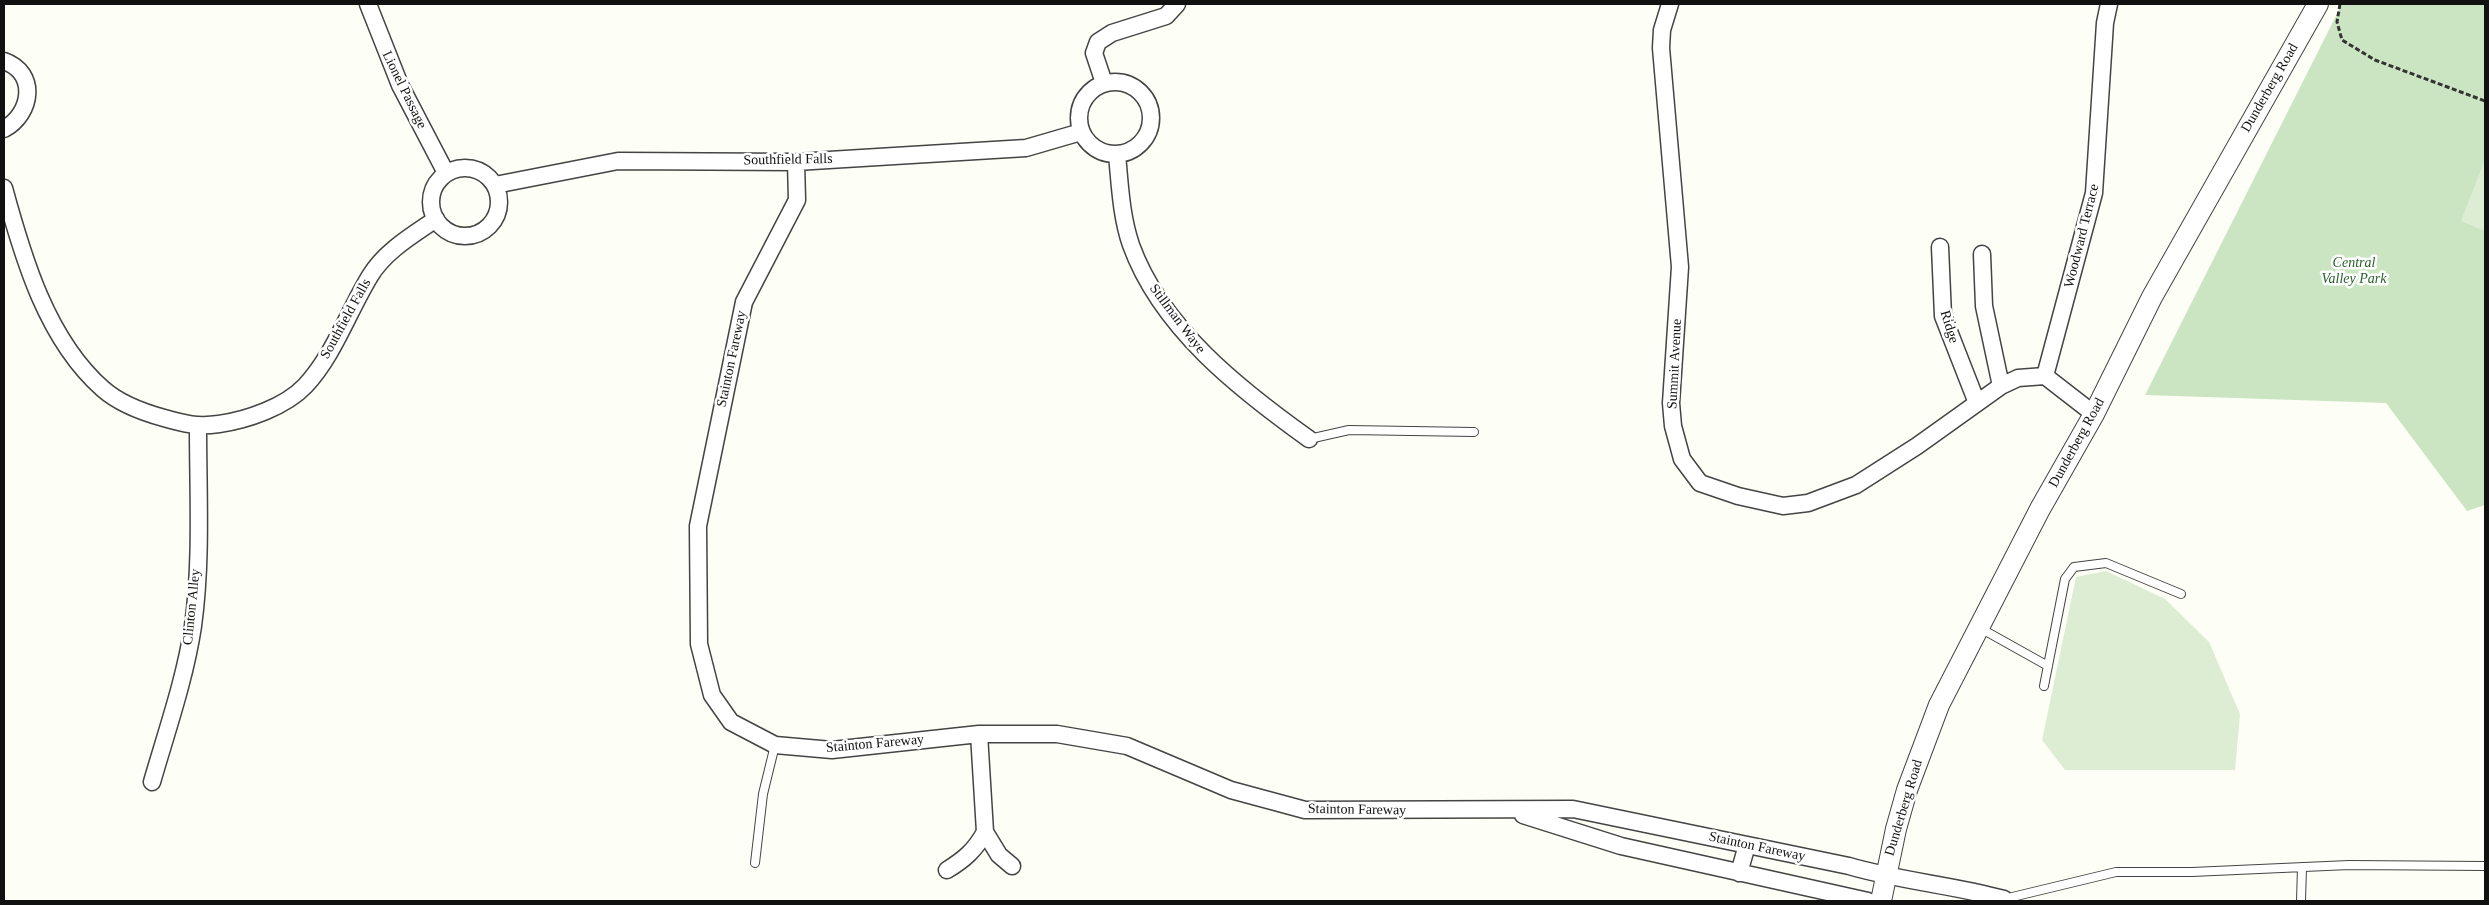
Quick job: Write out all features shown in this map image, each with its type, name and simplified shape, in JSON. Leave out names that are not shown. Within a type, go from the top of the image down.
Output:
[{"type":"street","name":"Lionel Passage","points":[[368,4],[400,85],[446,173]]},
{"type":"street","points":[[1104,83],[1094,52],[1098,42],[1112,33],[1166,16],[1177,4]]},
{"type":"street","name":"Summit Avenue","points":[[1670,4],[1662,30],[1661,48],[1680,267],[1671,403],[1673,426],[1682,459],[1700,483],[1738,496],[1783,506],[1808,503],[1856,485],[1917,446],[2000,386],[2018,378],[2045,376]]},
{"type":"street","name":"Woodward Terrace","points":[[2045,376],[2094,193],[2108,4]]},
{"type":"street","name":"Dunderberg Road","points":[[1881,901],[1885,877],[1907,790],[1939,705],[2040,509],[2094,414],[2152,297],[2318,4]]},
{"type":"street","points":[[4,61],[17,69],[24,79],[28,91],[27,103],[22,115],[14,124],[4,129]]},
{"type":"street","points":[[1119,82],[1134,86],[1145,96],[1151,111],[1151,126],[1144,141],[1132,150],[1117,155],[1106,154],[1096,149],[1087,142],[1081,132],[1079,118],[1082,103],[1091,91],[1104,83],[1119,82]]},
{"type":"street","name":"Southfield Falls","points":[[495,185],[618,161],[796,162],[1026,148],[1081,132]]},
{"type":"street","name":"Stillman Waye","points":[[1117,155],[1124,216],[1131,243],[1140,267],[1158,296],[1203,354],[1267,409],[1309,438]]},
{"type":"street","name":"Stainton Fareway","points":[[796,162],[797,200],[744,302],[698,526],[699,644],[712,695],[730,722],[775,745],[832,750],[980,734],[1057,734],[1127,746],[1231,790],[1305,810],[1509,811],[1573,809],[1849,866],[1885,877],[1975,891],[2001,900]]},
{"type":"street","points":[[460,168],[474,169],[486,175],[495,185],[499,198],[498,211],[492,223],[482,232],[470,236],[456,235],[444,229],[436,219],[431,207],[432,194],[437,182],[446,173],[460,168]]},
{"type":"street","name":"Southfield Falls","points":[[4,188],[38,291],[66,349],[103,390],[130,407],[198,427],[233,422],[268,412],[304,387],[336,343],[371,274],[400,244],[436,219]]},
{"type":"street","name":"Ridge","points":[[1940,247],[1943,316],[1977,403]]},
{"type":"street","points":[[1982,254],[1984,306],[2000,386]]},
{"type":"street","points":[[2045,376],[2094,414]]},
{"type":"street","name":"Clinton Alley","points":[[152,782],[182,679],[193,626],[197,576],[198,427]]},
{"type":"street","points":[[947,870],[967,858],[978,846],[985,832],[980,734]]},
{"type":"street","name":"Stainton Fareway","points":[[1509,811],[1618,845],[1868,901]]},
{"type":"street","points":[[1618,845],[1625,819]]},
{"type":"street","points":[[985,832],[1000,855],[1012,866]]},
{"type":"street","points":[[1739,873],[1747,845]]},
{"type":"lane","points":[[1309,438],[1349,430],[1474,432]]},
{"type":"lane","points":[[2044,686],[2065,579],[2074,567],[2106,563],[2181,594]]},
{"type":"lane","points":[[1979,628],[2048,666]]},
{"type":"lane","points":[[755,864],[763,794],[775,745]]},
{"type":"lane","points":[[2001,900],[2089,876],[2116,872],[2192,872],[2302,867],[2485,866]]},
{"type":"lane","points":[[2301,901],[2302,867]]},
{"type":"path","points":[[2340,4],[2337,22],[2342,40],[2376,60],[2485,100]]},
{"type":"green space","name":"Central Valley Park","points":[[2342,4],[2485,4],[2485,505],[2467,511],[2386,403],[2145,395]]},
{"type":"green space","points":[[2485,159],[2485,231],[2461,221]]},
{"type":"green space","points":[[2106,571],[2165,599],[2209,642],[2240,714],[2235,770],[2065,770],[2042,740],[2076,577]]}]
